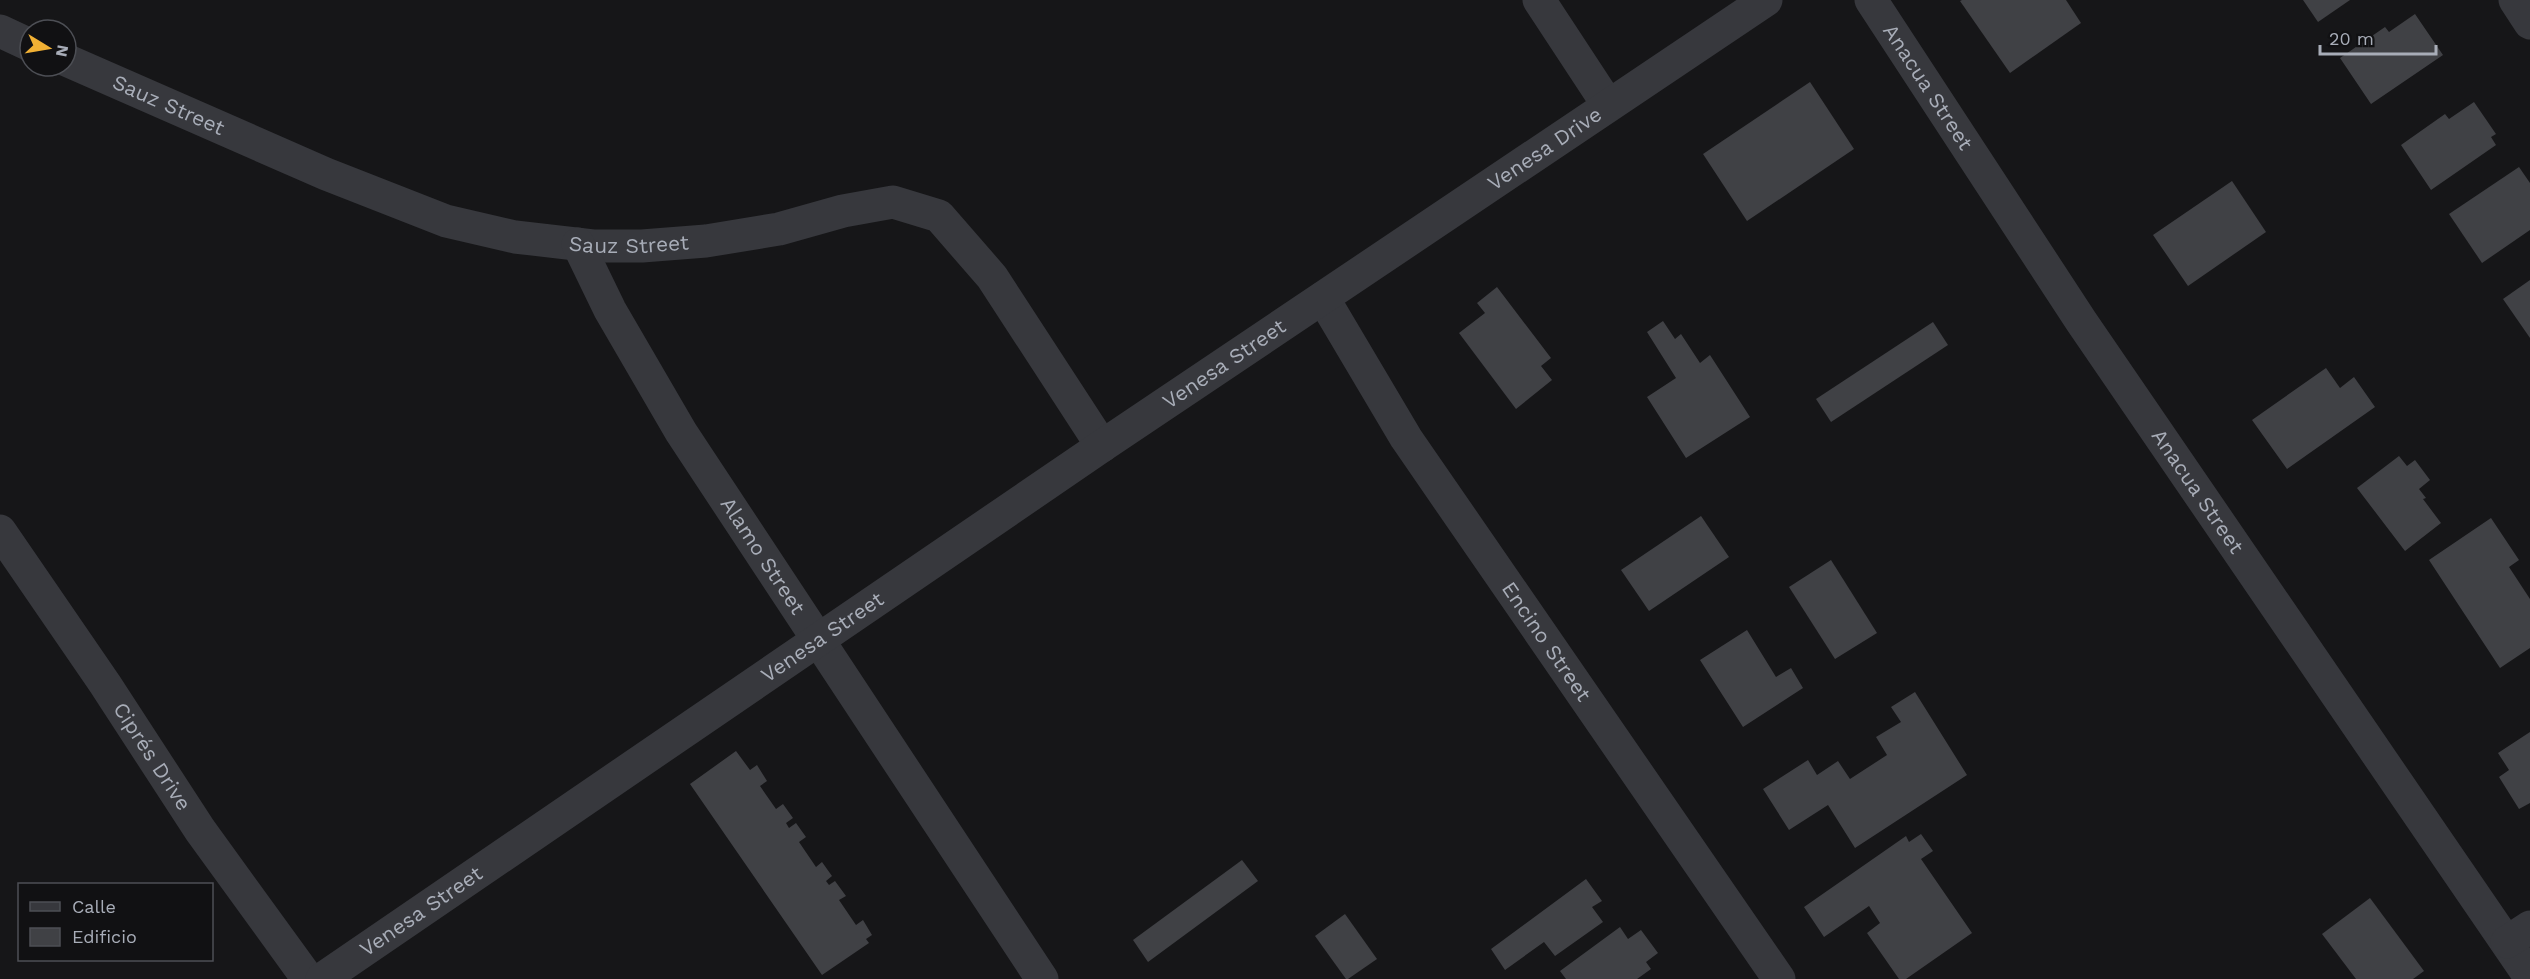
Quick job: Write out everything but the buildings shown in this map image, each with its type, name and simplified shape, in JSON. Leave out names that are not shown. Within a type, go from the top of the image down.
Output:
[{"type":"street","points":[[1539,0],[1608,105]]},
{"type":"street","name":"Venesa Drive","points":[[1323,298],[1766,0]]},
{"type":"street","name":"Anacua Street","points":[[1871,0],[2081,321],[2519,935],[2530,977]]},
{"type":"street","points":[[2515,0],[2530,23]]},
{"type":"street","points":[[0,31],[18,39]]},
{"type":"street","name":"Sauz Street","points":[[78,65],[326,174],[446,221],[515,237],[578,244],[642,246],[705,241],[779,229],[843,211],[893,202],[939,216],[992,277],[1102,446]]},
{"type":"street","name":"Alamo Street","points":[[578,244],[610,310],[681,432],[820,639],[1042,979]]},
{"type":"street","name":"Venesa Street","points":[[322,979],[1102,446],[1323,298]]},
{"type":"street","name":"Encino Street","points":[[1323,298],[1406,438],[1779,979]]},
{"type":"street","name":"Ciprés Drive","points":[[0,531],[105,684],[200,830],[308,979]]}]
